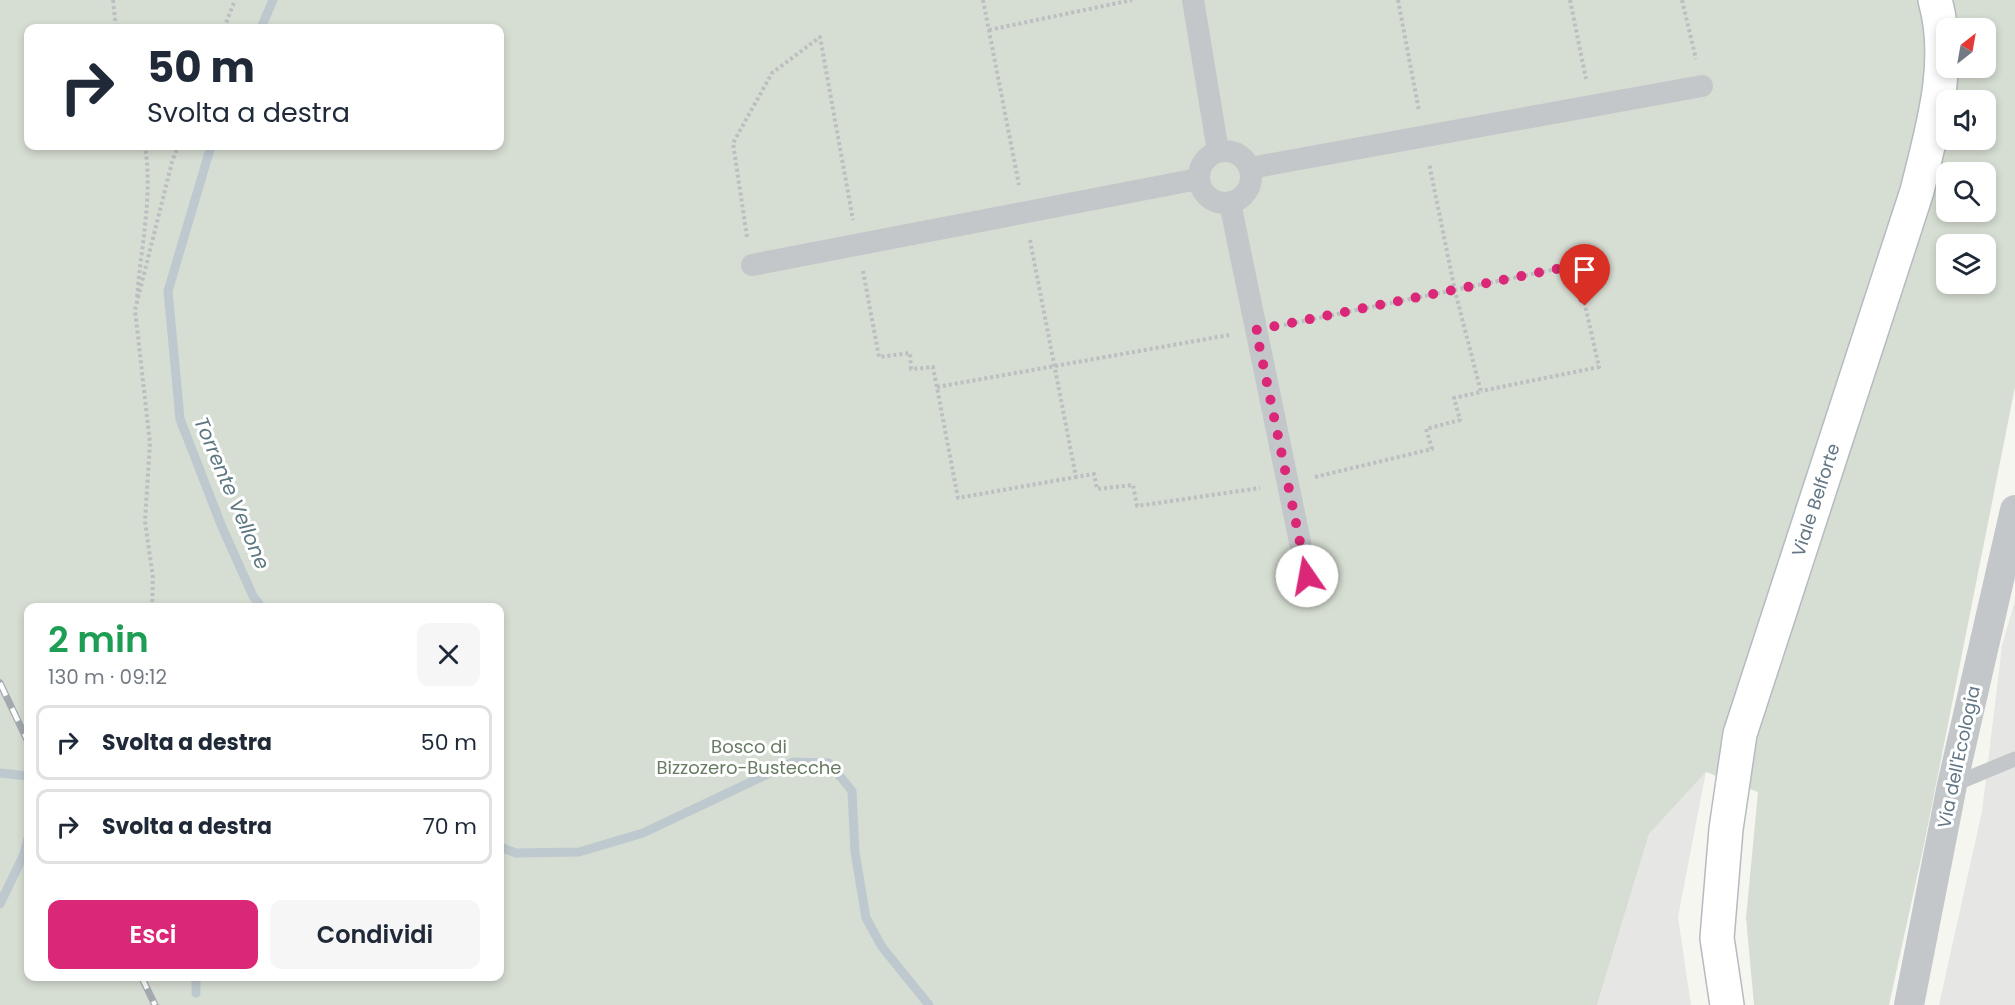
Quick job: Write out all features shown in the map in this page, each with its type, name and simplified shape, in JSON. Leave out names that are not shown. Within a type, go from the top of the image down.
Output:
[{"type":"main road","name":"Viale Belforte","points":[[1726,1005],[1717,938],[1726,829],[1740,734],[1917,191],[1937,113],[1942,59],[1939,13],[1935,0]]},
{"type":"street","points":[[1193,0],[1218,151]]},
{"type":"street","points":[[1250,168],[1702,86]]},
{"type":"street","points":[[1218,151],[1240,155],[1250,168],[1247,193],[1230,203],[1209,199],[1198,179],[1201,165],[1218,151]]},
{"type":"street","points":[[752,265],[1198,179]]},
{"type":"street","points":[[1230,203],[1307,576]]},
{"type":"street","name":"Via dell'Ecologia","points":[[1909,1005],[1952,784],[2013,522]]},
{"type":"lane","points":[[1952,784],[2015,759]]},
{"type":"path","points":[[113,0],[116,24]]},
{"type":"path","points":[[226,24],[235,0]]},
{"type":"path","points":[[989,30],[1132,0]]},
{"type":"path","points":[[1569,0],[1592,107]]},
{"type":"path","points":[[1682,0],[1702,86]]},
{"type":"path","points":[[752,265],[732,143],[772,73],[820,37],[879,357],[910,353],[911,369],[933,367],[958,498],[1076,477]]},
{"type":"path","points":[[145,150],[149,208],[142,237],[135,310],[150,444],[145,521],[153,578],[152,603]]},
{"type":"path","points":[[135,310],[177,150]]},
{"type":"path","points":[[937,387],[1256,330],[1576,265],[1599,367],[1480,392]]},
{"type":"shaded area","points":[[2015,600],[2015,1005],[1939,1005],[1982,811],[2002,646]]},
{"type":"shaded area","points":[[1706,772],[1678,917],[1691,1005],[1597,1005],[1649,834]]},
{"type":"green space","name":"Bosco di Bizzozero-Bustecche","points":[[0,0],[2015,0],[2015,387],[1924,845],[1889,1005],[1754,1005],[1746,918],[1758,792],[1706,772],[1649,834],[1597,1005],[0,1005]]},
{"type":"waterway","name":"Torrente Vellone","points":[[263,24],[273,0]]},
{"type":"waterway","name":"Torrente Vellone","points":[[210,150],[168,291],[180,419],[222,527],[258,603]]},
{"type":"waterway","name":"Torrente Vellone","points":[[504,848],[516,853],[579,852],[643,833],[793,762],[829,763],[852,791],[855,852],[866,918],[882,947],[929,1005]]},
{"type":"waterway","points":[[0,773],[24,776]]},
{"type":"waterway","points":[[0,904],[24,854]]},
{"type":"waterway","points":[[196,981],[196,993]]},
{"type":"railway","points":[[0,683],[24,734]]},
{"type":"railway","points":[[143,981],[155,1005]]},
{"type":"route","points":[[1307,576],[1256,330],[1576,265],[1585,306]]}]
